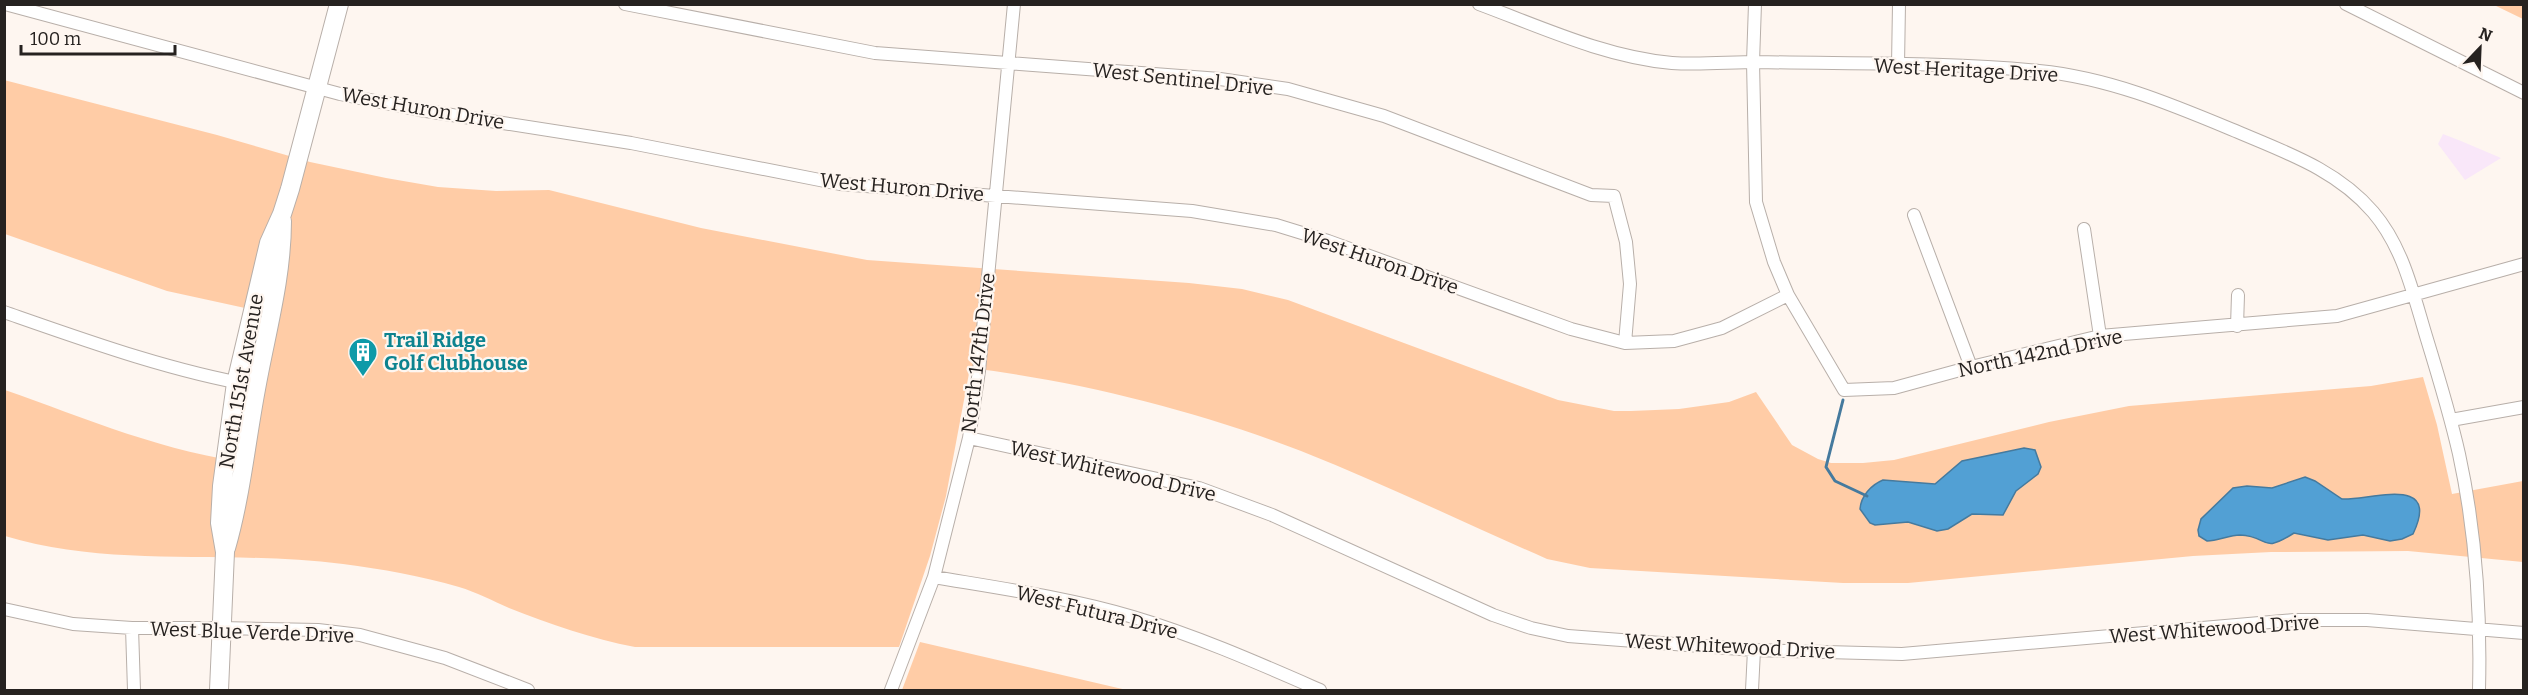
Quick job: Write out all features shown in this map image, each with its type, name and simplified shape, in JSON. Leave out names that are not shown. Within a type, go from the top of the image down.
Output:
[{"type":"street","name":"West Huron Drive","points":[[5,4],[318,88],[420,110],[631,143],[840,183],[1192,211],[1276,225],[1328,241],[1571,329],[1625,343],[1674,341],[1722,328],[1788,295]]},
{"type":"street","name":"North 151st Avenue","points":[[225,552],[220,523],[222,486],[236,383],[266,254],[282,214],[339,4]]},
{"type":"street","name":"West Sentinel Drive","points":[[625,4],[875,53],[1220,79],[1288,89],[1384,116],[1591,195],[1614,196],[1626,242],[1630,284],[1625,343]]},
{"type":"street","name":"North 147th Drive","points":[[891,690],[934,577],[969,438],[979,371],[1014,4]]},
{"type":"street","name":"West Heritage Drive","points":[[1479,4],[1597,48],[1672,63],[1898,65],[2042,71],[2110,84],[2172,105],[2311,163],[2346,185],[2382,223],[2399,253],[2451,420],[2469,507],[2480,627],[2479,690]]},
{"type":"street","points":[[1755,4],[1753,62],[1756,202],[1774,261],[1788,295]]},
{"type":"street","points":[[1898,65],[1899,4]]},
{"type":"street","points":[[2346,4],[2523,93]]},
{"type":"street","name":"North 151st Avenue","points":[[219,690],[225,552],[234,519],[256,386],[282,254],[282,214]]},
{"type":"street","points":[[1914,215],[1971,366]]},
{"type":"street","points":[[2084,229],[2100,336]]},
{"type":"street","name":"North 142nd Drive","points":[[1788,295],[1844,390],[1894,388],[1971,366],[2100,336],[2337,316],[2523,264]]},
{"type":"street","points":[[2237,326],[2238,295]]},
{"type":"street","points":[[4,312],[132,356],[256,386]]},
{"type":"street","points":[[2451,420],[2523,407]]},
{"type":"street","name":"West Whitewood Drive","points":[[969,438],[1199,488],[1272,515],[1493,615],[1531,628],[1568,636],[1754,650],[1902,654],[2294,620],[2367,620],[2480,627],[2523,633]]},
{"type":"street","name":"West Futura Drive","points":[[934,577],[1026,593],[1130,616],[1206,640],[1320,690]]},
{"type":"street","name":"West Blue Verde Drive","points":[[4,609],[73,624],[132,628],[221,627],[318,630],[360,634],[445,658],[528,690]]},
{"type":"street","points":[[132,628],[134,690]]},
{"type":"street","points":[[1752,690],[1754,650]]},
{"type":"shaded area","points":[[2494,5],[2523,5],[2523,19]]},
{"type":"shaded area","points":[[4,80],[217,135],[310,162],[386,178],[438,187],[496,191],[549,190],[701,228],[867,260],[1189,283],[1242,289],[1288,300],[1558,400],[1614,411],[1679,409],[1729,402],[1756,392],[1792,445],[1818,459],[1831,463],[1894,460],[2049,422],[2129,406],[2371,386],[2423,377],[2437,425],[2452,494],[2523,481],[2523,562],[2408,551],[2271,552],[2193,556],[1908,583],[1843,583],[1590,568],[1547,559],[1394,490],[1262,436],[1138,399],[1053,381],[970,368],[946,496],[930,556],[899,647],[635,647],[603,640],[556,625],[459,587],[387,571],[301,560],[130,555],[46,546],[5,536],[5,390],[127,434],[190,452],[253,463],[264,392],[281,313],[245,308],[167,291],[5,234]]},
{"type":"shaded area","points":[[2443,134],[2501,158],[2465,180],[2438,144]]},
{"type":"shaded area","points":[[920,642],[1118,688],[1127,690],[902,690]]},
{"type":"water","points":[[2024,448],[2035,450],[2041,467],[2038,474],[2016,491],[2003,515],[1972,514],[1948,529],[1937,531],[1908,522],[1875,525],[1870,523],[1860,509],[1867,491],[1883,480],[1935,484],[1962,461]]},
{"type":"water","points":[[2305,477],[2342,499],[2398,494],[2410,497],[2418,503],[2419,515],[2413,534],[2390,541],[2363,535],[2328,540],[2294,533],[2270,544],[2250,536],[2240,535],[2207,541],[2199,536],[2201,519],[2233,488],[2247,486],[2272,488]]},
{"type":"waterway","points":[[1843,400],[1826,467],[1835,481],[1867,496]]},
{"type":"place","name":"Trail Ridge Golf Clubhouse","points":[[363,378]]}]
